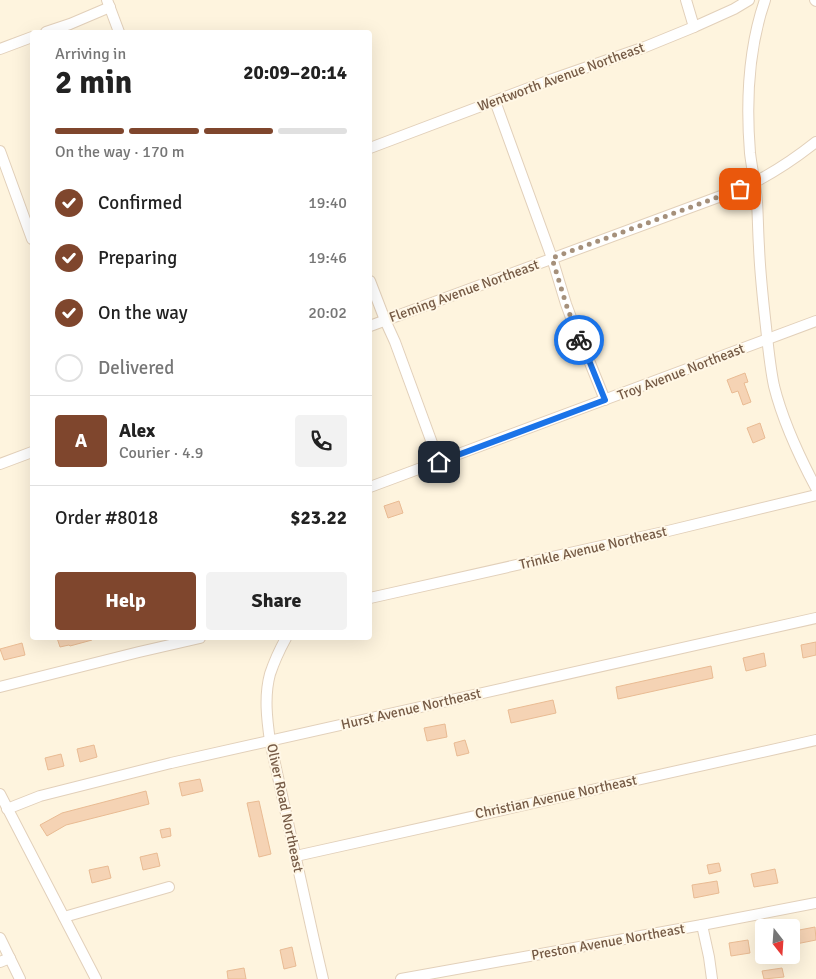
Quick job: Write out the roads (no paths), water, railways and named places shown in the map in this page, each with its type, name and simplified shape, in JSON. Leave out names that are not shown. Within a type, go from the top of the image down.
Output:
[{"type":"street","points":[[686,0],[694,27]]},
{"type":"street","name":"Wentworth Avenue Northeast","points":[[372,147],[645,47],[734,9],[749,0]]},
{"type":"street","points":[[764,0],[755,36],[748,93],[750,154],[757,204],[763,302],[774,385],[780,407],[803,464],[816,488]]},
{"type":"street","points":[[52,30],[70,24],[108,4],[118,30]]},
{"type":"street","points":[[0,48],[30,38]]},
{"type":"street","points":[[495,101],[552,258],[566,304],[605,400]]},
{"type":"street","name":"Fleming Avenue Northeast","points":[[372,325],[755,182],[778,170],[816,142]]},
{"type":"street","points":[[0,151],[30,234]]},
{"type":"street","points":[[372,285],[439,462]]},
{"type":"street","name":"Troy Avenue Northeast","points":[[372,486],[816,321]]},
{"type":"street","points":[[0,464],[30,453]]},
{"type":"street","name":"Trinkle Avenue Northeast","points":[[372,598],[668,531],[816,495]]},
{"type":"street","name":"Hurst Avenue Northeast","points":[[8,809],[40,796],[171,763],[816,618]]},
{"type":"street","points":[[0,687],[176,640]]},
{"type":"street","name":"Oliver Road Northeast","points":[[285,640],[270,674],[267,725],[323,979]]},
{"type":"street","name":"Christian Avenue Northeast","points":[[296,856],[816,740]]},
{"type":"street","points":[[0,794],[96,979]]},
{"type":"street","points":[[64,917],[169,887]]},
{"type":"street","name":"Preston Avenue Northeast","points":[[401,979],[816,903]]},
{"type":"street","points":[[702,925],[712,979]]},
{"type":"street","points":[[0,938],[20,979]]},
{"type":"street","points":[[0,962],[10,958]]}]
